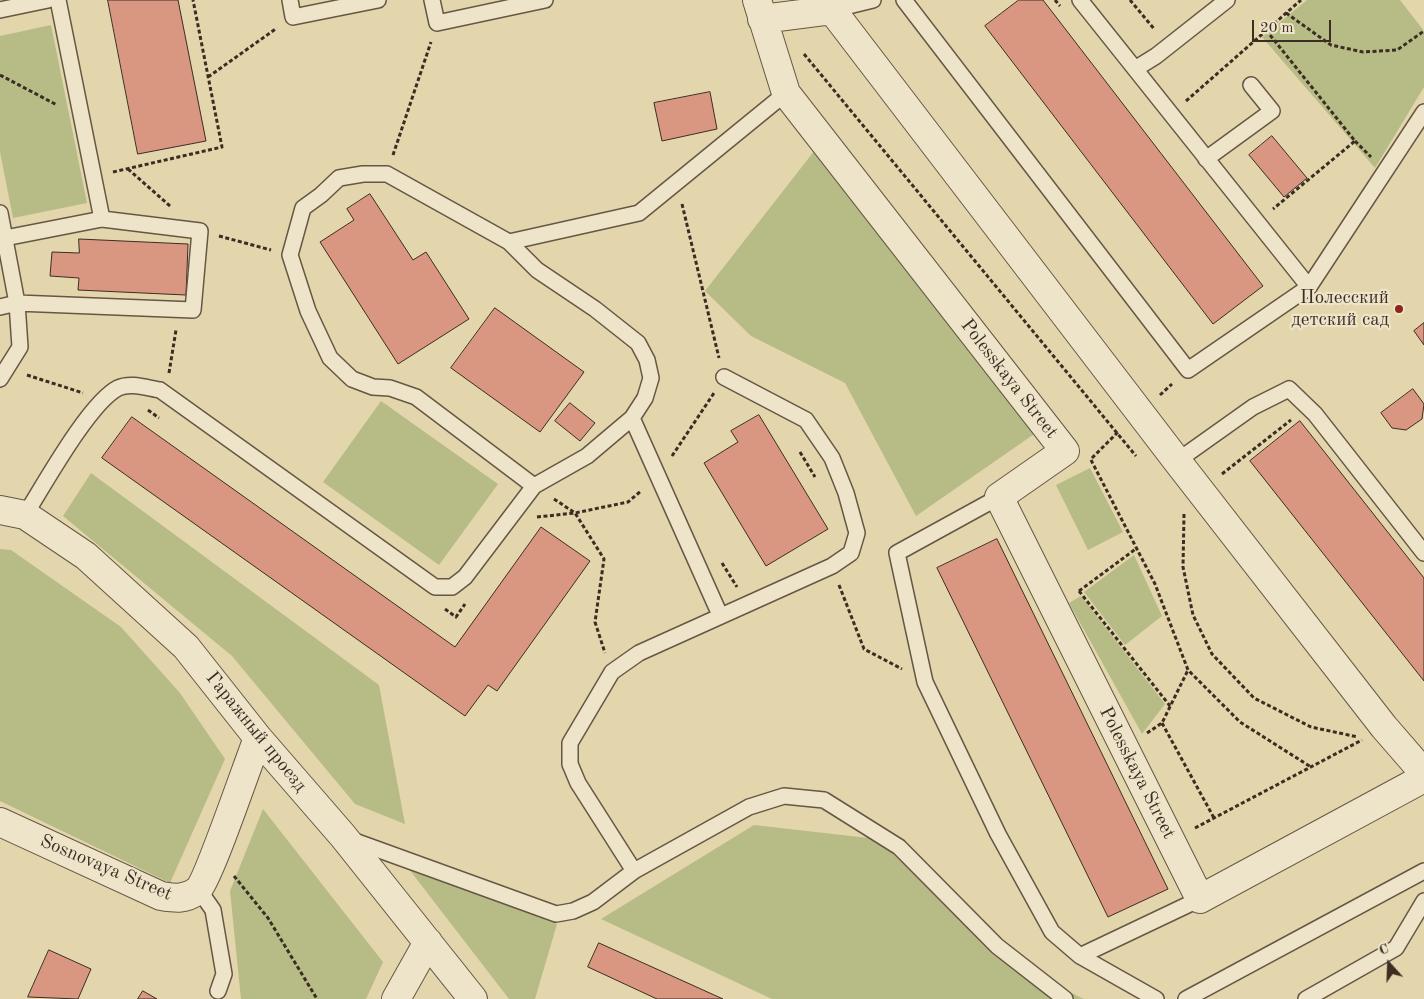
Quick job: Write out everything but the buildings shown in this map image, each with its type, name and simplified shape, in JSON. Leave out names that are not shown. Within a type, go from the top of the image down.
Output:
[{"type":"street","name":"Polesskaya Street","points":[[832,10],[759,10],[786,94],[1065,451],[999,498],[1200,898]]},
{"type":"street","points":[[832,10],[1200,491],[1377,731],[1424,773]]},
{"type":"street","name":"Гаражный проезд","points":[[12,513],[86,556],[186,647],[258,738],[343,836],[473,999]]},
{"type":"street","name":"Sosnovaya Street","points":[[0,822],[161,896],[181,900],[198,890],[215,852],[258,738]]},
{"type":"street","points":[[1200,898],[1424,778]]},
{"type":"street","points":[[396,999],[428,942]]},
{"type":"lane","points":[[0,10],[48,0]]},
{"type":"lane","points":[[58,0],[102,219]]},
{"type":"lane","points":[[290,0],[293,17],[378,0]]},
{"type":"lane","points":[[432,0],[438,23],[545,0]]},
{"type":"lane","points":[[832,10],[873,0]]},
{"type":"lane","points":[[904,0],[1188,370],[1309,287],[1424,112]]},
{"type":"lane","points":[[1080,0],[1309,287]]},
{"type":"lane","points":[[1135,69],[1156,56],[1226,0]]},
{"type":"lane","points":[[1206,159],[1272,111],[1251,85]]},
{"type":"lane","points":[[509,242],[639,213],[676,181],[786,94]]},
{"type":"lane","points":[[12,513],[94,407],[120,387],[131,386],[160,390],[435,587],[452,587],[465,577],[534,486],[587,456],[632,418],[645,398],[651,378],[647,360],[638,343],[595,309],[537,270],[509,242],[387,174],[363,174],[339,178],[321,195],[303,208],[290,255],[308,311],[330,358],[352,378],[373,387],[390,388],[416,397],[534,486]]},
{"type":"lane","points":[[0,213],[17,303],[20,347],[3,374]]},
{"type":"lane","points":[[0,307],[17,303],[193,310],[200,231],[102,219],[5,238]]},
{"type":"lane","points":[[634,871],[578,783],[570,764],[570,743],[612,672],[639,653],[832,566],[851,553],[857,533],[846,493],[832,458],[806,420],[724,377]]},
{"type":"lane","points":[[1176,461],[1253,407],[1289,389],[1315,414],[1424,553]]},
{"type":"lane","points":[[632,418],[720,615]]},
{"type":"lane","points":[[999,498],[897,553],[925,682],[998,834],[1052,932],[1080,956],[1156,999]]},
{"type":"lane","points":[[343,836],[556,914],[573,911],[593,902],[634,871],[750,807],[784,796],[824,800],[899,847],[996,946],[1065,999]]},
{"type":"lane","points":[[1186,999],[1424,871]]},
{"type":"lane","points":[[198,890],[213,910],[224,974],[218,991]]},
{"type":"lane","points":[[1080,956],[1200,898]]},
{"type":"lane","points":[[1306,999],[1396,948],[1424,901]]},
{"type":"path","points":[[90,158],[109,173],[222,147],[193,0]]},
{"type":"path","points":[[1054,0],[1060,8]]},
{"type":"path","points":[[1130,0],[1161,37]]},
{"type":"path","points":[[1171,114],[1301,0]]},
{"type":"path","points":[[1286,13],[1332,45],[1363,52],[1397,50],[1424,31]]},
{"type":"path","points":[[208,77],[293,17]]},
{"type":"path","points":[[387,174],[438,23]]},
{"type":"path","points":[[1266,30],[1356,141],[1373,158]]},
{"type":"path","points":[[801,51],[1141,462]]},
{"type":"path","points":[[0,75],[82,118]]},
{"type":"path","points":[[1257,222],[1356,141]]},
{"type":"path","points":[[508,520],[575,513],[628,502],[658,477],[724,377],[676,181]]},
{"type":"path","points":[[166,394],[179,310]]},
{"type":"path","points":[[3,374],[103,400]]},
{"type":"path","points":[[1299,414],[1200,491],[1184,514],[1183,567],[1194,615],[1212,654],[1254,698],[1311,727],[1354,738],[1377,731]]},
{"type":"path","points":[[799,451],[819,483]]},
{"type":"path","points":[[1086,451],[1155,584],[1188,670],[1240,722],[1312,767]]},
{"type":"path","points":[[534,486],[575,513],[604,559],[595,622],[612,672]]},
{"type":"path","points":[[1178,506],[1184,514]]},
{"type":"path","points":[[1072,595],[1137,548]]},
{"type":"path","points":[[721,562],[737,587],[745,586]]},
{"type":"path","points":[[832,566],[864,649],[925,682]]},
{"type":"path","points":[[1079,591],[1170,706]]},
{"type":"path","points":[[1124,747],[1162,724],[1188,670]]},
{"type":"path","points":[[1162,724],[1214,818]]},
{"type":"path","points":[[1171,840],[1377,731]]},
{"type":"path","points":[[215,852],[268,918],[317,999]]},
{"type":"green space","points":[[1307,0],[1400,0],[1424,31],[1424,87],[1375,168],[1262,37]]},
{"type":"green space","points":[[51,25],[87,203],[13,218],[0,152],[0,36]]},
{"type":"green space","points":[[822,141],[1040,430],[916,516],[845,383],[751,336],[705,291]]},
{"type":"green space","points":[[381,401],[498,484],[439,565],[323,482]]},
{"type":"green space","points":[[1090,468],[1123,532],[1088,550],[1056,485]]},
{"type":"green space","points":[[91,473],[379,685],[405,824],[355,804],[232,656],[63,516]]},
{"type":"green space","points":[[0,549],[11,550],[121,627],[180,693],[225,759],[170,883],[0,801]]},
{"type":"green space","points":[[1134,555],[1162,616],[1125,645],[1084,592]]},
{"type":"green space","points":[[1081,596],[1165,704],[1142,734],[1069,603]]},
{"type":"green space","points":[[263,809],[383,962],[366,999],[241,999],[230,891]]},
{"type":"green space","points":[[754,825],[877,839],[1017,967],[1084,999],[772,999],[601,919]]},
{"type":"green space","points":[[405,864],[557,924],[535,999],[509,999]]},
{"type":"place","name":"Полесский детский сад","points":[[1399,309]]}]
